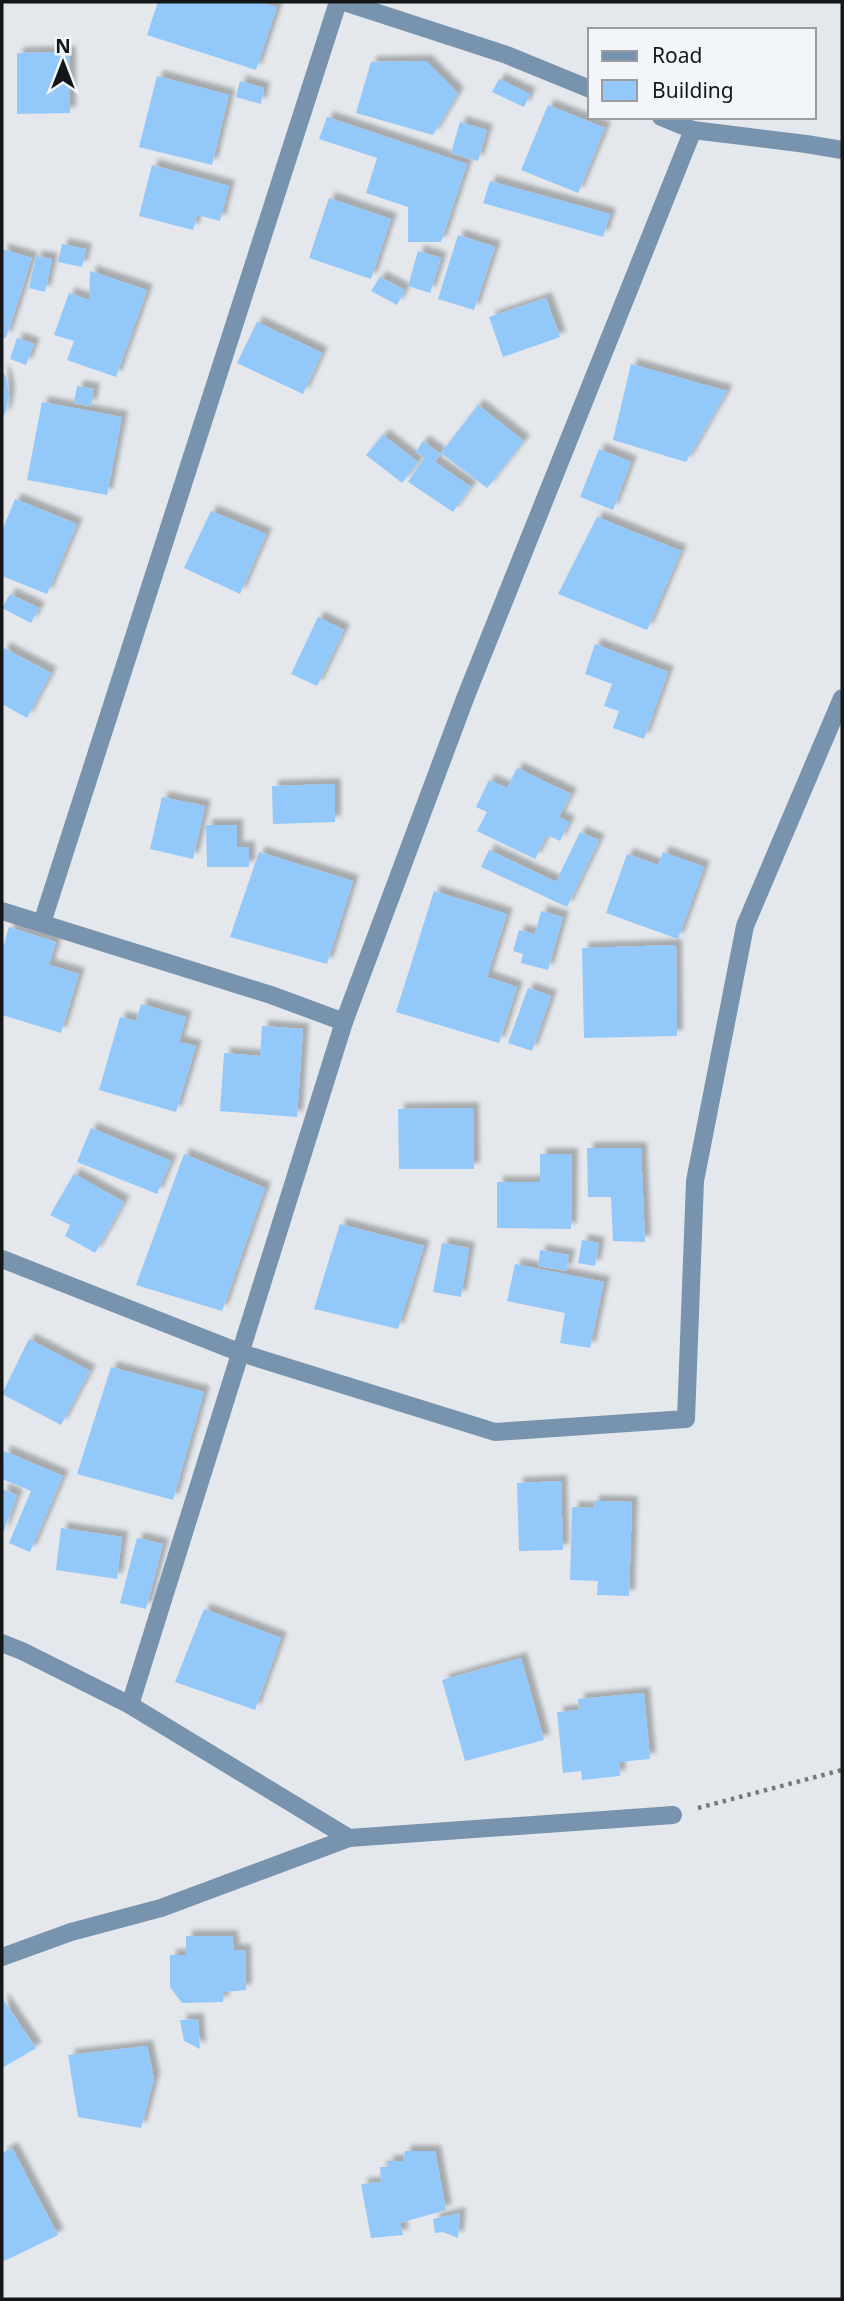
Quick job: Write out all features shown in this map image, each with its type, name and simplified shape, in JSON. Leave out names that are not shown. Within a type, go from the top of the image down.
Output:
[{"type":"street","points":[[42,923],[338,2]]},
{"type":"street","points":[[344,2],[507,55],[588,88]]},
{"type":"street","points":[[666,119],[694,130],[842,150]]},
{"type":"street","points":[[130,1705],[344,1023],[466,696],[694,130]]},
{"type":"street","points":[[2,1259],[241,1353],[495,1432],[686,1419],[695,1181],[745,926],[842,698]]},
{"type":"street","points":[[2,911],[271,995],[344,1023]]},
{"type":"street","points":[[2,1643],[130,1705],[349,1838]]},
{"type":"street","points":[[2,1957],[71,1932],[161,1908],[349,1838],[673,1815]]},
{"type":"path","points":[[673,1815],[842,1770]]},
{"type":"building","points":[[158,2],[259,2],[277,7],[256,70],[147,35]]},
{"type":"building","points":[[70,52],[70,113],[17,114],[17,53]]},
{"type":"building","points":[[426,61],[458,93],[433,135],[356,113],[371,62]]},
{"type":"building","points":[[157,76],[229,95],[212,165],[139,147]]},
{"type":"building","points":[[499,79],[530,94],[524,107],[492,92]]},
{"type":"building","points":[[240,81],[264,88],[261,104],[236,97]]},
{"type":"building","points":[[548,105],[605,128],[578,193],[521,170]]},
{"type":"building","points":[[327,117],[467,164],[441,242],[408,242],[408,207],[366,193],[377,158],[319,139]]},
{"type":"building","points":[[460,122],[487,130],[478,161],[451,153]]},
{"type":"building","points":[[152,165],[229,186],[220,221],[197,215],[193,230],[139,216]]},
{"type":"building","points":[[490,181],[610,214],[603,237],[483,203]]},
{"type":"building","points":[[329,198],[391,219],[371,279],[309,258]]},
{"type":"building","points":[[458,235],[495,247],[474,310],[438,299]]},
{"type":"building","points":[[62,244],[86,249],[82,267],[58,262]]},
{"type":"building","points":[[2,249],[32,258],[6,338],[2,337]]},
{"type":"building","points":[[418,251],[441,258],[430,293],[408,286]]},
{"type":"building","points":[[36,256],[52,259],[45,292],[29,288]]},
{"type":"building","points":[[90,271],[147,290],[116,377],[67,360],[74,341],[54,335],[69,293],[89,300]]},
{"type":"building","points":[[380,277],[405,290],[397,305],[371,291]]},
{"type":"building","points":[[546,298],[560,337],[503,357],[489,317]]},
{"type":"building","points":[[257,322],[322,353],[303,394],[237,363]]},
{"type":"building","points":[[17,338],[34,344],[26,365],[10,359]]},
{"type":"building","points":[[631,364],[727,391],[686,462],[613,440]]},
{"type":"building","points":[[2,370],[9,394],[2,419]]},
{"type":"building","points":[[77,386],[94,389],[91,406],[74,403]]},
{"type":"building","points":[[42,402],[122,417],[107,495],[27,480]]},
{"type":"building","points":[[478,405],[524,441],[487,488],[441,453]]},
{"type":"building","points":[[383,435],[418,462],[402,483],[366,455]]},
{"type":"building","points":[[423,441],[441,454],[435,462],[471,487],[453,512],[408,482],[424,458],[416,452]]},
{"type":"building","points":[[599,449],[631,462],[613,510],[580,497]]},
{"type":"building","points":[[15,499],[77,524],[47,594],[2,576],[2,531]]},
{"type":"building","points":[[211,511],[266,534],[240,594],[184,568]]},
{"type":"building","points":[[597,517],[681,551],[647,630],[558,594]]},
{"type":"building","points":[[10,594],[39,608],[31,623],[2,608]]},
{"type":"building","points":[[318,617],[344,630],[317,686],[291,674]]},
{"type":"building","points":[[595,644],[668,672],[644,739],[613,728],[619,711],[604,706],[612,684],[585,674]]},
{"type":"building","points":[[4,648],[51,673],[27,718],[2,704]]},
{"type":"building","points":[[517,768],[571,794],[559,817],[569,822],[560,841],[547,835],[535,859],[477,831],[487,812],[476,807],[489,780],[507,788]]},
{"type":"building","points":[[335,784],[335,822],[273,824],[272,786]]},
{"type":"building","points":[[162,797],[205,806],[193,859],[150,849]]},
{"type":"building","points":[[206,825],[237,825],[237,847],[249,847],[249,867],[207,867]]},
{"type":"building","points":[[580,832],[599,840],[567,907],[481,867],[489,850],[556,882]]},
{"type":"building","points":[[259,852],[353,881],[327,964],[230,937]]},
{"type":"building","points":[[663,852],[704,867],[678,939],[606,913],[627,854],[658,865]]},
{"type":"building","points":[[434,891],[507,914],[487,977],[517,987],[499,1043],[396,1012]]},
{"type":"building","points":[[541,911],[563,917],[548,970],[521,963],[523,954],[513,951],[519,930],[535,934]]},
{"type":"building","points":[[9,927],[56,942],[49,965],[79,974],[61,1033],[2,1015],[2,951]]},
{"type":"building","points":[[676,945],[677,1036],[584,1038],[582,948]]},
{"type":"building","points":[[528,988],[551,996],[532,1051],[508,1043]]},
{"type":"building","points":[[141,1004],[186,1017],[179,1042],[196,1046],[176,1112],[99,1090],[120,1017],[136,1021]]},
{"type":"building","points":[[262,1026],[303,1029],[297,1117],[220,1111],[224,1053],[260,1056]]},
{"type":"building","points":[[473,1108],[474,1169],[399,1169],[398,1109]]},
{"type":"building","points":[[91,1128],[171,1161],[157,1194],[77,1162]]},
{"type":"building","points":[[587,1148],[641,1148],[645,1242],[613,1241],[611,1197],[588,1197]]},
{"type":"building","points":[[184,1154],[265,1188],[222,1311],[136,1285]]},
{"type":"building","points":[[540,1154],[572,1154],[571,1229],[497,1228],[497,1182],[540,1182]]},
{"type":"building","points":[[74,1174],[124,1202],[95,1253],[65,1236],[70,1225],[50,1215]]},
{"type":"building","points":[[340,1224],[424,1246],[398,1329],[314,1309]]},
{"type":"building","points":[[582,1240],[599,1243],[595,1266],[578,1263]]},
{"type":"building","points":[[442,1243],[469,1248],[461,1297],[433,1292]]},
{"type":"building","points":[[540,1250],[569,1255],[566,1271],[538,1266]]},
{"type":"building","points":[[515,1264],[604,1282],[590,1348],[560,1343],[565,1313],[507,1301]]},
{"type":"building","points":[[29,1339],[90,1371],[61,1425],[2,1394]]},
{"type":"building","points":[[111,1367],[204,1392],[173,1500],[77,1474]]},
{"type":"building","points":[[4,1451],[63,1476],[30,1552],[9,1543],[31,1491],[2,1479]]},
{"type":"building","points":[[561,1481],[563,1550],[519,1551],[517,1483]]},
{"type":"building","points":[[2,1489],[17,1495],[2,1536]]},
{"type":"building","points":[[593,1501],[632,1502],[629,1596],[597,1595],[598,1581],[570,1580],[572,1507],[593,1508]]},
{"type":"building","points":[[61,1528],[122,1537],[117,1579],[56,1570]]},
{"type":"building","points":[[137,1538],[163,1544],[146,1609],[120,1603]]},
{"type":"building","points":[[204,1609],[281,1638],[255,1710],[175,1682]]},
{"type":"building","points":[[521,1658],[544,1740],[465,1761],[442,1680]]},
{"type":"building","points":[[644,1693],[650,1759],[619,1762],[620,1776],[582,1780],[581,1771],[563,1773],[557,1712],[579,1710],[578,1699]]},
{"type":"building","points":[[186,1936],[232,1936],[234,1950],[245,1950],[246,1990],[224,1992],[223,2002],[182,2003],[170,1987],[170,1955],[186,1955]]},
{"type":"building","points":[[2,1998],[36,2048],[2,2068]]},
{"type":"building","points":[[198,2019],[200,2049],[184,2041],[180,2020]]},
{"type":"building","points":[[147,2046],[154,2079],[141,2128],[78,2117],[68,2055]]},
{"type":"building","points":[[12,2148],[58,2235],[2,2262],[2,2153]]},
{"type":"building","points":[[405,2151],[435,2151],[446,2210],[400,2223],[403,2235],[371,2238],[361,2184],[381,2182],[380,2167],[388,2167],[387,2161],[403,2161]]},
{"type":"building","points":[[460,2213],[458,2238],[443,2232],[435,2233],[433,2219]]}]
